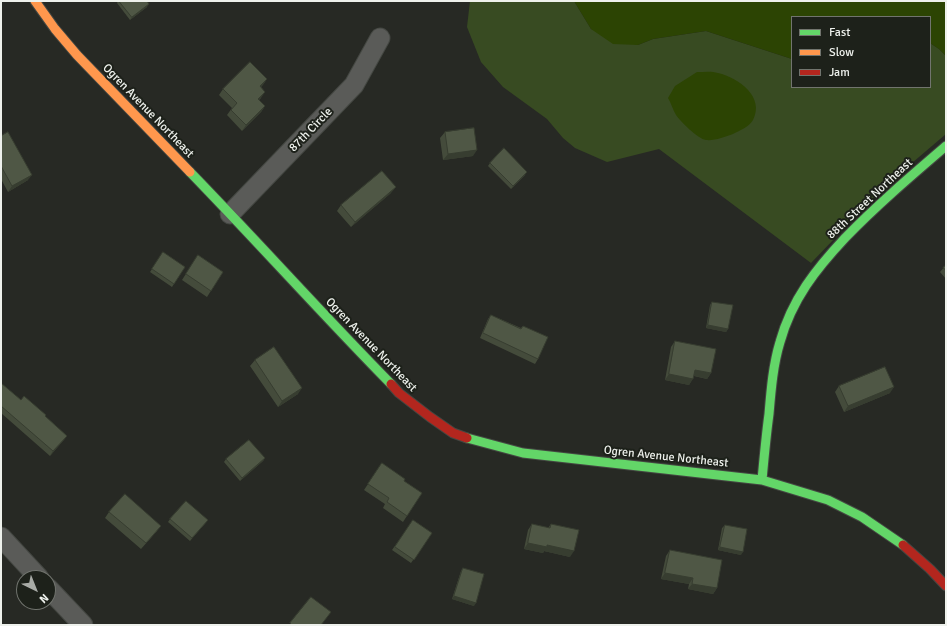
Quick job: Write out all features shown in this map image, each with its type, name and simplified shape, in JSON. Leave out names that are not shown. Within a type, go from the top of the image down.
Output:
[{"type":"street","name":"Ogren Avenue Northeast","points":[[35,1],[60,36],[77,55],[230,214],[399,394],[453,433],[480,442],[523,453],[762,480],[828,500],[862,517],[900,542],[930,569],[946,586]]},
{"type":"street","name":"87th Circle","points":[[230,214],[354,85],[380,38]]},
{"type":"street","name":"88th Street Northeast","points":[[762,480],[772,381],[780,342],[791,312],[809,280],[830,254],[862,220],[946,146]]},
{"type":"street","points":[[1,538],[31,570]]},
{"type":"street","points":[[56,596],[83,625]]},
{"type":"shaded area","points":[[470,1],[574,1],[591,29],[638,45],[653,39],[706,31],[791,59],[791,88],[931,88],[931,44],[946,56],[946,134],[885,186],[811,263],[659,149],[607,162],[575,148],[563,138],[547,119],[503,87],[481,62],[467,27]]},
{"type":"shaded area","points":[[574,1],[946,1],[946,56],[931,44],[931,16],[791,16],[791,59],[706,31],[653,39],[638,45],[613,44],[591,29]]},
{"type":"shaded area","points":[[697,72],[718,73],[734,79],[748,90],[753,96],[756,104],[756,112],[749,125],[733,134],[712,140],[706,140],[698,137],[681,121],[676,115],[668,98],[675,86]]},
{"type":"building","points":[[119,1],[147,1],[149,4],[132,17]]},
{"type":"building","points":[[250,62],[267,79],[260,86],[265,92],[258,99],[265,106],[246,125],[231,110],[237,103],[223,89]]},
{"type":"building","points":[[474,128],[477,150],[448,154],[445,132]]},
{"type":"building","points":[[8,132],[32,175],[12,186],[1,166],[1,136]]},
{"type":"building","points":[[504,148],[527,172],[513,186],[490,163]]},
{"type":"building","points":[[382,171],[396,187],[355,222],[341,205]]},
{"type":"building","points":[[163,252],[185,267],[174,284],[152,269]]},
{"type":"building","points":[[198,255],[223,272],[211,291],[186,274]]},
{"type":"building","points":[[712,302],[733,305],[728,329],[708,325]]},
{"type":"building","points":[[491,315],[521,329],[523,326],[548,337],[538,359],[483,333]]},
{"type":"building","points":[[675,341],[716,349],[711,373],[695,370],[693,379],[669,374]]},
{"type":"building","points":[[274,347],[302,388],[282,401],[255,360]]},
{"type":"building","points":[[885,367],[894,387],[848,406],[839,386]]},
{"type":"building","points":[[1,383],[21,400],[24,396],[67,436],[53,451],[1,406]]},
{"type":"building","points":[[249,440],[265,458],[242,478],[226,459]]},
{"type":"building","points":[[382,463],[422,493],[407,516],[387,502],[389,498],[368,484]]},
{"type":"building","points":[[125,494],[161,526],[146,543],[109,512]]},
{"type":"building","points":[[186,501],[208,520],[192,538],[170,519]]},
{"type":"building","points":[[413,520],[432,533],[414,560],[395,547]]},
{"type":"building","points":[[532,524],[550,528],[551,524],[579,530],[574,551],[547,545],[547,547],[528,543]]},
{"type":"building","points":[[725,525],[747,529],[743,552],[720,547]]},
{"type":"building","points":[[670,550],[722,560],[717,588],[692,584],[693,578],[665,573]]},
{"type":"building","points":[[463,568],[484,574],[476,603],[454,596]]},
{"type":"building","points":[[311,597],[331,612],[321,625],[292,625],[290,623]]},
{"type":"traffic: fast","points":[[762,480],[776,360],[785,326],[798,298],[824,261],[845,238],[882,202],[946,146]]},
{"type":"traffic: fast","points":[[190,172],[340,332],[391,384]]},
{"type":"traffic: fast","points":[[467,438],[523,453],[762,480],[828,500],[862,517],[903,545]]},
{"type":"traffic: slow","points":[[35,1],[55,29],[77,55],[190,172]]},
{"type":"traffic: jam","points":[[391,384],[399,393],[430,417],[453,433],[467,438]]},
{"type":"traffic: jam","points":[[903,545],[930,569],[946,586]]}]
